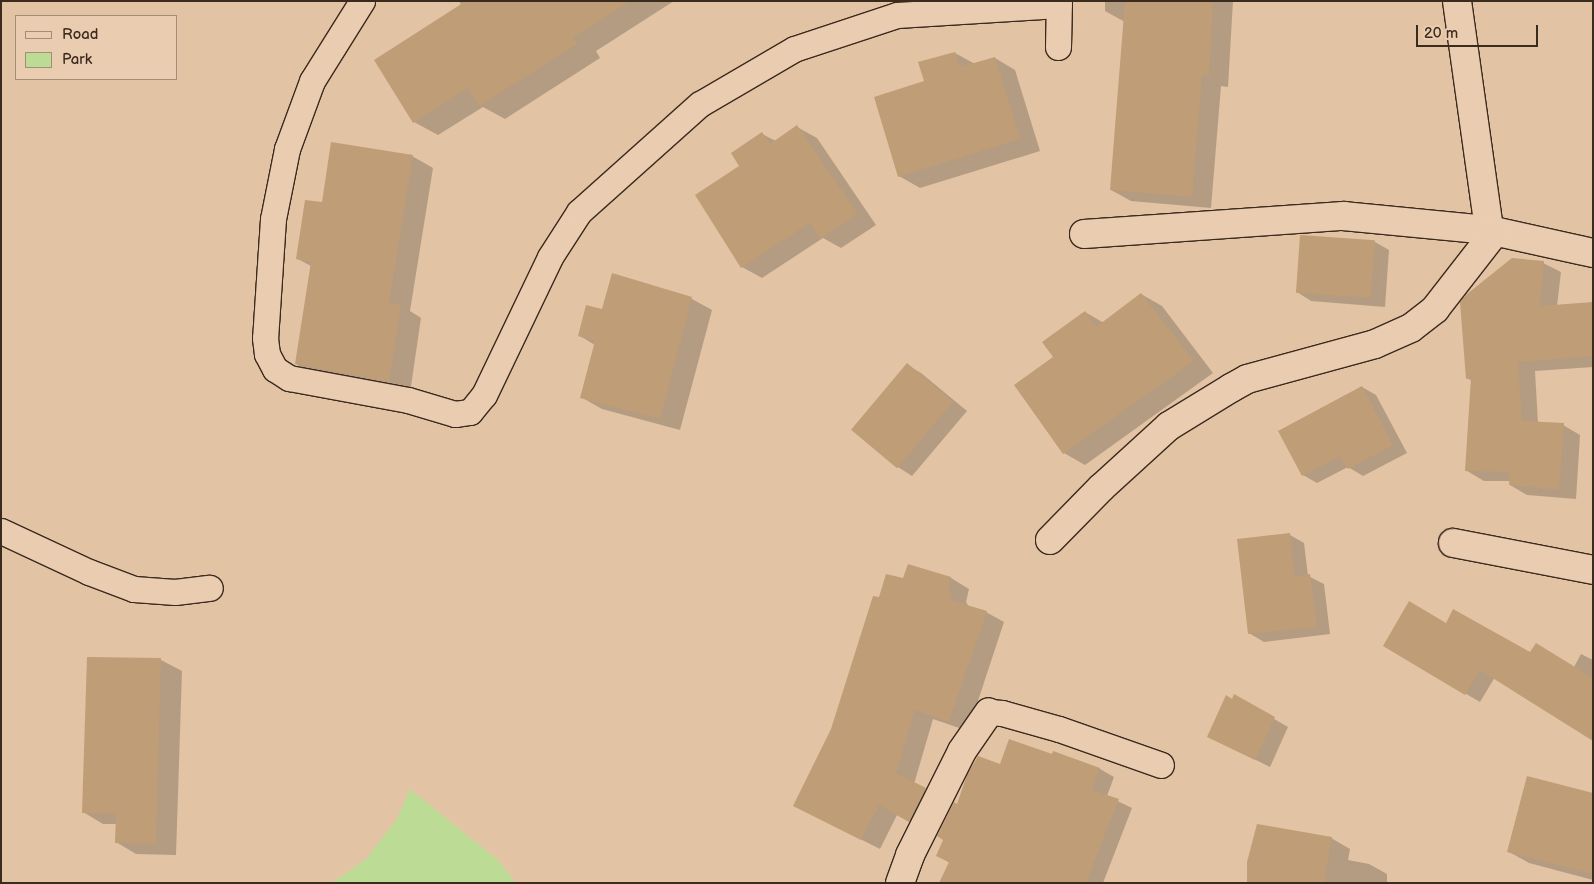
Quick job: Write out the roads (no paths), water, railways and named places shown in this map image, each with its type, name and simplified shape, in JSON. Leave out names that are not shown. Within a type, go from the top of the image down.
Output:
[{"type":"street","points":[[1050,540],[1101,488],[1169,426],[1231,388],[1247,379],[1375,344],[1411,328],[1435,310],[1492,231],[1458,1]]},
{"type":"street","points":[[1084,234],[1334,216],[1492,231],[1593,253]]},
{"type":"street","points":[[1453,543],[1593,570]]},
{"type":"street","points":[[900,883],[910,855],[962,751],[989,712]]},
{"type":"lane","points":[[362,1],[312,81],[287,149],[273,219],[265,338],[267,354],[275,369],[289,378],[408,400],[455,414],[470,412],[484,395],[550,257],[579,212],[700,104],[794,49],[897,16],[1059,3],[1058,47]]},
{"type":"lane","points":[[1,531],[71,564],[134,588],[175,592],[210,588]]},
{"type":"lane","points":[[989,712],[1002,713],[1060,729],[1161,765]]}]
